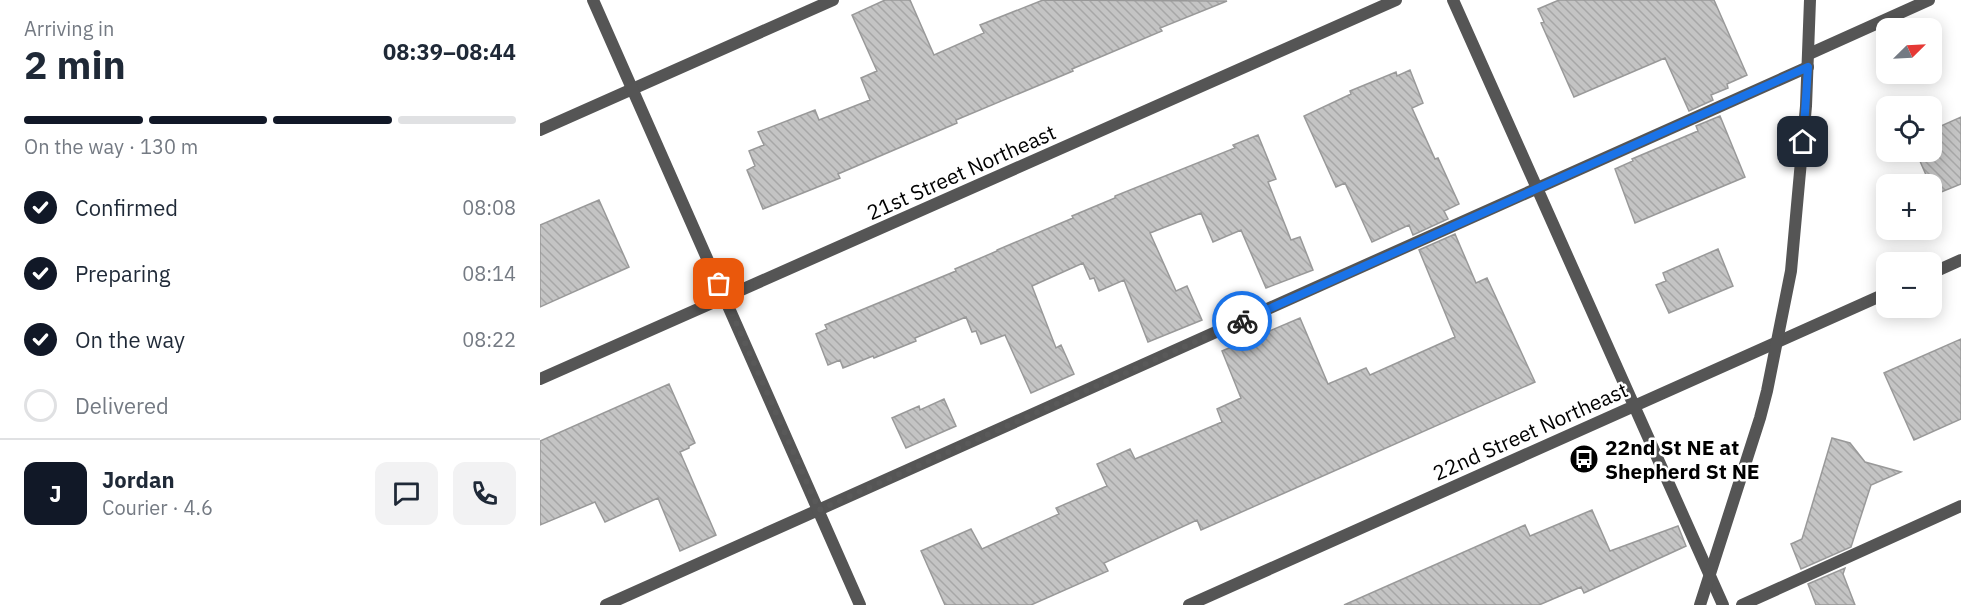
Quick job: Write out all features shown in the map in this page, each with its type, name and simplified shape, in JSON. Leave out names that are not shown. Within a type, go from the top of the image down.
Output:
[{"type":"street","points":[[593,0],[860,605]]},
{"type":"street","points":[[540,130],[833,0]]},
{"type":"street","name":"21st Street Northeast","points":[[540,379],[1396,0]]},
{"type":"street","points":[[1453,0],[1723,605]]},
{"type":"street","points":[[1700,605],[1760,418],[1791,271],[1806,106],[1810,0]]},
{"type":"street","points":[[1809,54],[1929,0]]},
{"type":"street","points":[[606,605],[1808,67]]},
{"type":"street","points":[[1942,269],[1961,260]]},
{"type":"street","name":"22nd Street Northeast","points":[[1190,605],[1876,298]]},
{"type":"street","points":[[1742,605],[1961,506]]},
{"type":"building","points":[[885,0],[910,0],[934,55],[984,33],[980,25],[1043,0],[1227,1],[1160,28],[1162,31],[956,120],[957,123],[838,174],[840,178],[763,209],[747,170],[755,166],[749,151],[764,145],[758,132],[815,110],[819,120],[870,100],[861,78],[877,71],[852,15]]},
{"type":"building","points":[[1559,0],[1714,0],[1747,75],[1727,84],[1728,88],[1711,95],[1713,100],[1689,111],[1665,58],[1574,97],[1541,23],[1544,22],[1538,9]]},
{"type":"building","points":[[1410,70],[1423,103],[1412,108],[1459,204],[1444,211],[1448,219],[1413,235],[1409,225],[1372,242],[1345,183],[1336,187],[1304,116],[1351,94],[1350,91],[1396,72],[1397,76]]},
{"type":"building","points":[[1720,116],[1745,177],[1635,223],[1615,169],[1633,161],[1632,159],[1698,131],[1696,126]]},
{"type":"building","points":[[1961,117],[1961,184],[1942,192],[1942,174],[1926,174],[1920,162],[1942,162],[1942,126]]},
{"type":"building","points":[[1258,135],[1276,179],[1268,182],[1291,240],[1300,237],[1313,270],[1266,288],[1241,230],[1213,242],[1201,213],[1150,233],[1176,291],[1187,286],[1202,320],[1148,342],[1124,280],[1099,291],[1094,278],[1090,279],[1083,263],[1032,286],[1056,348],[1061,345],[1074,374],[1031,393],[1005,335],[981,344],[976,331],[972,332],[966,317],[874,358],[873,356],[843,368],[840,360],[828,365],[816,334],[827,329],[825,325],[956,271],[955,269],[1073,218],[1072,216],[1115,198],[1115,196],[1235,148],[1233,145]]},
{"type":"building","points":[[599,200],[629,267],[540,307],[540,225]]},
{"type":"building","points":[[1455,234],[1476,283],[1487,278],[1535,382],[1201,530],[1197,520],[1104,563],[1108,571],[1031,605],[945,605],[921,551],[971,529],[982,549],[1059,514],[1056,508],[1107,486],[1097,464],[1130,449],[1135,459],[1222,422],[1217,409],[1241,398],[1222,351],[1300,318],[1328,384],[1366,368],[1370,375],[1455,337],[1419,250]]},
{"type":"building","points":[[1718,249],[1733,286],[1669,313],[1656,285],[1666,281],[1663,273]]},
{"type":"building","points":[[1961,339],[1961,419],[1914,440],[1884,373]]},
{"type":"building","points":[[669,384],[695,443],[680,452],[716,535],[680,551],[658,498],[605,522],[595,502],[540,525],[540,441]]},
{"type":"building","points":[[944,399],[956,426],[906,448],[892,418],[919,406],[920,410]]},
{"type":"building","points":[[1832,438],[1850,443],[1865,462],[1901,472],[1871,485],[1851,547],[1801,569],[1791,544],[1802,539]]},
{"type":"building","points":[[1592,510],[1610,551],[1678,526],[1686,546],[1584,593],[1581,587],[1539,605],[1344,605],[1525,525],[1530,536]]},
{"type":"building","points":[[1845,568],[1843,574],[1855,605],[1816,605],[1808,584]]},
{"type":"way so far","points":[[719,284],[819,510],[1242,321]]},
{"type":"place","name":"22nd St NE at Shepherd St NE","points":[[1584,459]]},
{"type":"route","points":[[1242,321],[1808,67],[1803,142]]}]
